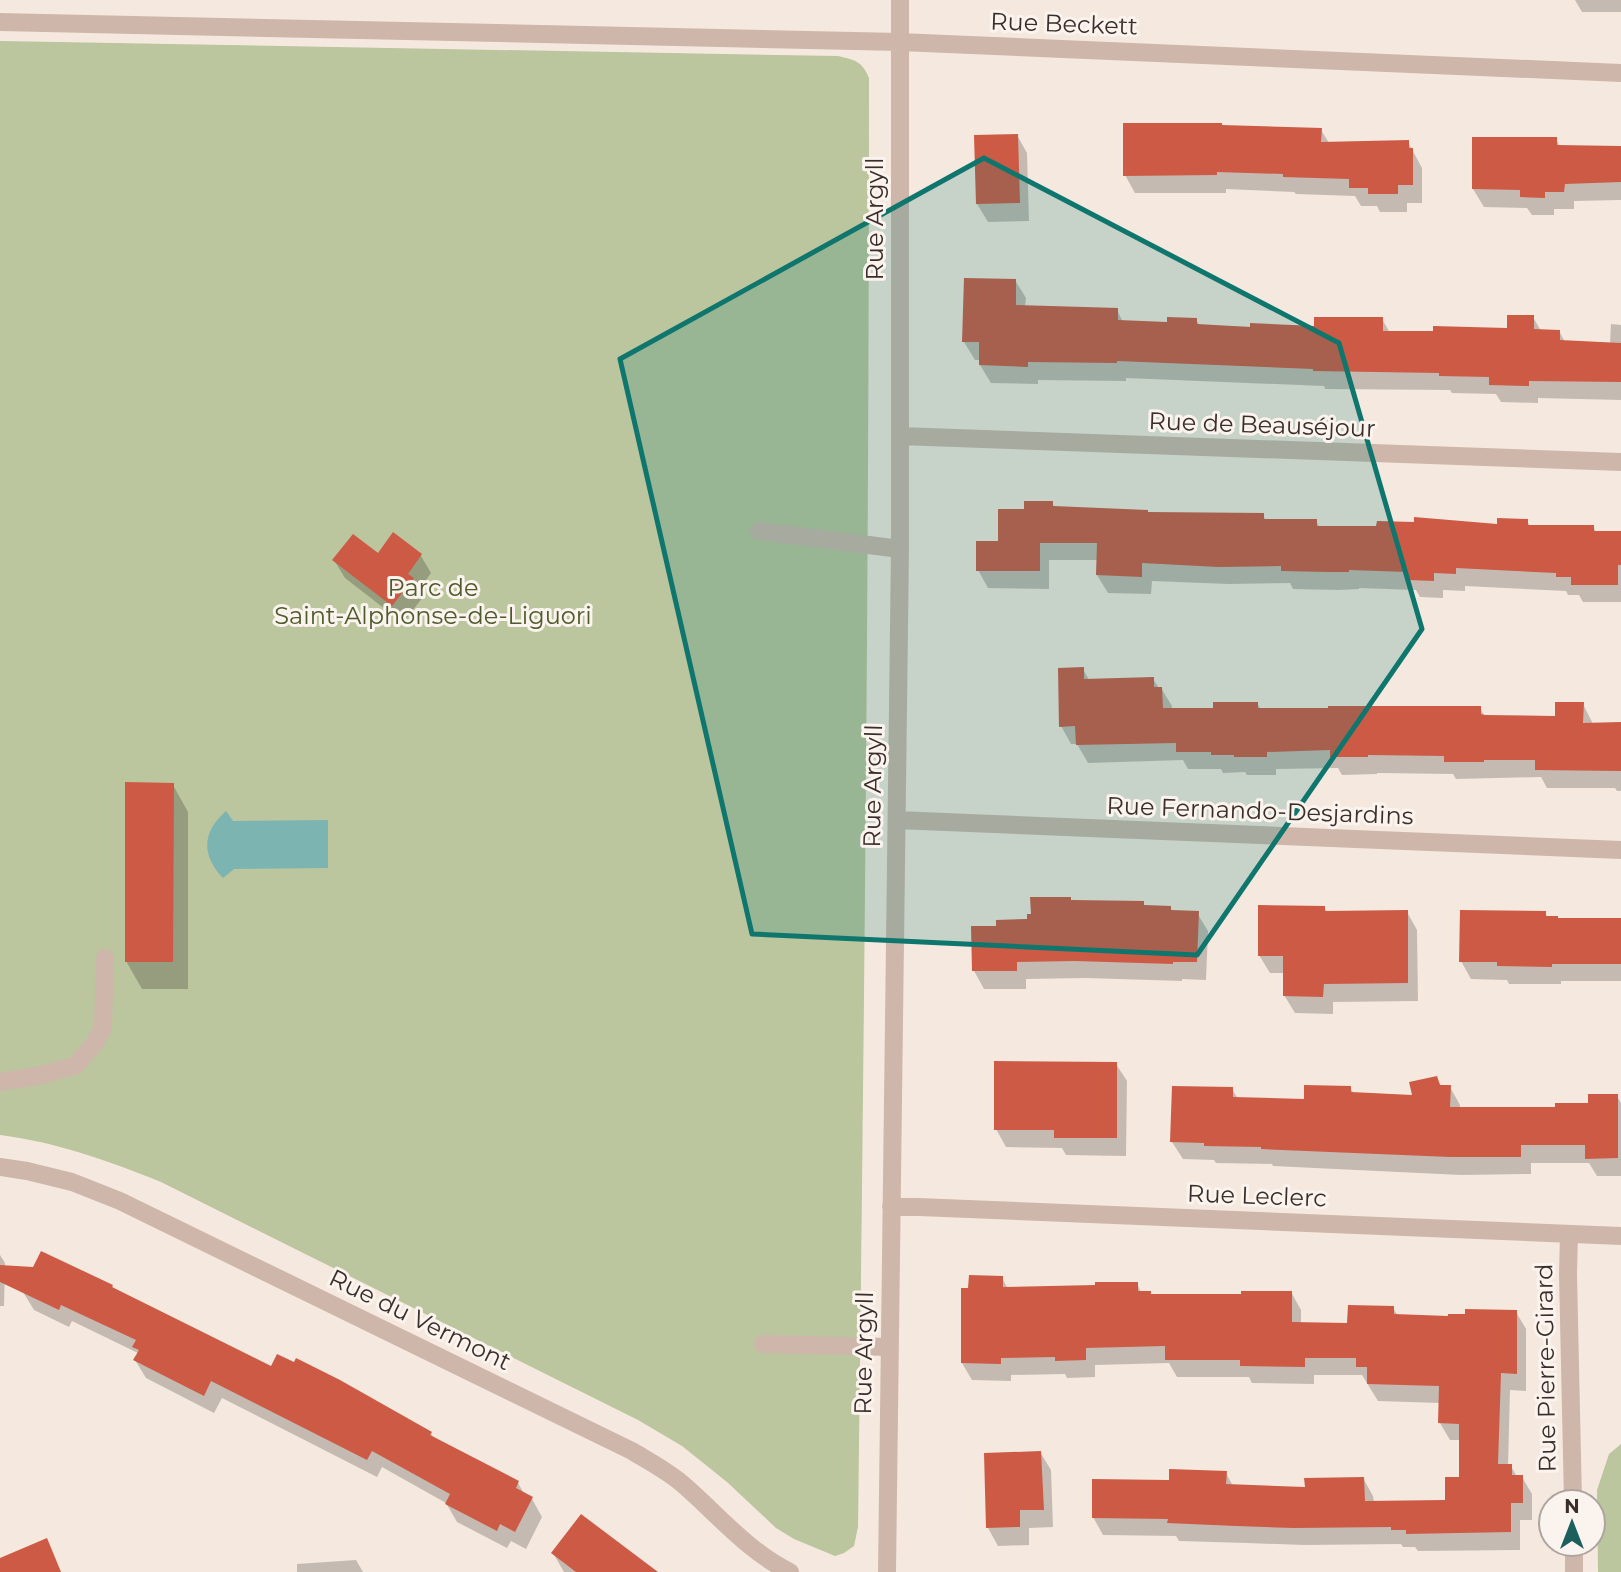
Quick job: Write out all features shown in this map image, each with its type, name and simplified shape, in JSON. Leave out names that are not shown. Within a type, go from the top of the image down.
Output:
[{"type":"street","name":"Rue Argyll","points":[[887,1572],[900,549],[901,0]]},
{"type":"street","name":"Rue Beckett","points":[[0,22],[900,42],[1621,73]]},
{"type":"street","name":"Rue de Beauséjour","points":[[900,436],[1621,462]]},
{"type":"street","points":[[759,531],[900,549]]},
{"type":"street","name":"Rue Fernando-Desjardins","points":[[897,820],[1621,850]]},
{"type":"street","points":[[0,1082],[76,1066],[95,1043],[103,1028],[105,958]]},
{"type":"street","name":"Rue du Vermont","points":[[0,1167],[72,1182],[120,1201],[632,1451],[684,1485],[764,1557],[790,1572]]},
{"type":"street","name":"Rue Leclerc","points":[[891,1207],[1621,1236]]},
{"type":"street","name":"Rue Pierre-Girard","points":[[1569,1234],[1573,1488]]},
{"type":"street","points":[[763,1344],[889,1347]]},
{"type":"highlighted area","points":[[984,158],[1339,343],[1422,629],[1197,955],[752,934],[620,359]]},
{"type":"green space","name":"Parc de Saint-Alphonse-de-Liguori","points":[[0,41],[838,56],[857,62],[864,68],[869,78],[867,621],[858,1527],[854,1546],[844,1553],[835,1556],[794,1539],[776,1528],[727,1482],[682,1446],[638,1420],[161,1182],[82,1153],[0,1135]]},
{"type":"green space","points":[[1621,1444],[1621,1572],[1598,1572],[1598,1558],[1607,1558],[1607,1488],[1598,1488],[1609,1454]]},
{"type":"water","points":[[226,811],[233,821],[328,820],[328,868],[234,869],[223,878],[211,861],[207,844],[212,827]]},
{"type":"building","points":[[1123,123],[1222,123],[1322,128],[1321,142],[1409,140],[1409,148],[1413,148],[1413,185],[1398,185],[1398,194],[1368,194],[1368,188],[1349,188],[1349,179],[1283,177],[1283,174],[1217,172],[1217,175],[1123,176]]},
{"type":"building","points":[[1018,134],[1020,203],[976,204],[974,135]]},
{"type":"building","points":[[1472,137],[1557,137],[1557,145],[1621,146],[1621,182],[1565,184],[1564,192],[1545,192],[1545,198],[1520,197],[1520,190],[1472,189]]},
{"type":"building","points":[[964,278],[1016,279],[1016,305],[1118,308],[1118,320],[1167,322],[1167,317],[1197,318],[1197,324],[1250,327],[1250,323],[1314,326],[1314,317],[1383,317],[1383,331],[1433,331],[1433,326],[1507,328],[1507,315],[1534,315],[1534,329],[1560,330],[1560,340],[1621,343],[1621,382],[1529,381],[1529,386],[1489,385],[1489,377],[1439,376],[1439,373],[1313,371],[1117,361],[1028,362],[1028,367],[979,365],[979,342],[962,342]]},
{"type":"building","points":[[1024,501],[1053,501],[1053,506],[1148,512],[1264,513],[1264,519],[1317,519],[1317,526],[1376,526],[1377,521],[1414,522],[1414,517],[1497,524],[1497,518],[1528,519],[1528,525],[1594,525],[1594,531],[1621,531],[1621,565],[1618,565],[1618,585],[1571,585],[1571,577],[1556,577],[1556,573],[1456,568],[1456,574],[1434,573],[1434,581],[1408,580],[1408,572],[1281,571],[1281,566],[1218,567],[1142,563],[1142,577],[1096,575],[1097,543],[1040,543],[1040,571],[976,571],[976,541],[998,541],[998,509],[1024,509]]},
{"type":"building","points":[[393,532],[422,554],[408,574],[414,578],[392,606],[332,560],[353,534],[378,553]]},
{"type":"building","points":[[1084,667],[1084,679],[1154,677],[1154,687],[1162,687],[1163,708],[1213,708],[1213,702],[1258,702],[1258,708],[1481,706],[1481,714],[1485,715],[1555,716],[1555,702],[1584,702],[1583,723],[1621,722],[1621,771],[1535,770],[1535,760],[1444,762],[1444,756],[1330,757],[1330,750],[1267,752],[1267,757],[1234,757],[1211,755],[1211,752],[1176,752],[1176,743],[1076,745],[1075,726],[1059,727],[1058,668]]},
{"type":"building","points":[[125,782],[174,783],[173,962],[125,962]]},
{"type":"building","points":[[1030,897],[1144,901],[1144,905],[1171,906],[1171,910],[1199,911],[1197,962],[1017,962],[1017,971],[972,971],[971,926],[996,926],[996,920],[1027,919],[1027,914],[1031,914]]},
{"type":"building","points":[[1258,905],[1325,906],[1325,911],[1408,910],[1408,983],[1324,984],[1323,997],[1283,996],[1283,956],[1258,956]]},
{"type":"building","points":[[1460,910],[1546,911],[1546,916],[1558,918],[1621,918],[1621,964],[1552,964],[1552,967],[1459,962]]},
{"type":"building","points":[[994,1061],[1117,1062],[1117,1138],[1054,1138],[1054,1130],[994,1130]]},
{"type":"building","points":[[1437,1076],[1440,1085],[1451,1085],[1450,1107],[1555,1107],[1555,1103],[1588,1103],[1588,1094],[1618,1094],[1618,1158],[1585,1159],[1585,1145],[1521,1145],[1521,1157],[1450,1157],[1204,1146],[1204,1143],[1170,1142],[1172,1086],[1233,1087],[1233,1097],[1304,1099],[1304,1085],[1351,1086],[1351,1092],[1412,1095],[1409,1082]]},
{"type":"building","points":[[41,1251],[271,1366],[277,1354],[294,1362],[296,1358],[432,1432],[430,1435],[519,1481],[516,1488],[533,1497],[515,1532],[500,1524],[497,1531],[445,1504],[450,1494],[372,1451],[367,1460],[211,1381],[204,1396],[133,1360],[139,1350],[132,1347],[136,1340],[61,1305],[59,1310],[0,1282],[0,1265],[33,1267]]},
{"type":"building","points":[[969,1275],[1003,1276],[1003,1287],[1138,1282],[1138,1291],[1151,1291],[1151,1294],[1292,1291],[1292,1322],[1347,1323],[1348,1305],[1394,1306],[1394,1314],[1448,1316],[1465,1314],[1465,1309],[1517,1310],[1517,1374],[1501,1373],[1498,1464],[1512,1464],[1512,1475],[1523,1475],[1523,1503],[1511,1503],[1511,1532],[1406,1534],[1406,1530],[1391,1530],[1391,1527],[1293,1528],[1167,1523],[1168,1519],[1092,1518],[1092,1479],[1169,1480],[1169,1469],[1227,1471],[1226,1484],[1305,1487],[1304,1478],[1364,1477],[1365,1501],[1445,1500],[1445,1477],[1459,1477],[1459,1424],[1438,1423],[1439,1386],[1367,1384],[1367,1367],[1356,1367],[1356,1358],[1305,1358],[1305,1367],[1240,1366],[1240,1360],[1165,1360],[1165,1346],[1086,1348],[1086,1360],[1055,1361],[1055,1357],[1001,1358],[1001,1364],[961,1363],[961,1288],[968,1288]]},
{"type":"building","points":[[1041,1451],[1044,1510],[1020,1510],[1020,1527],[986,1528],[984,1453]]},
{"type":"building","points":[[581,1514],[658,1572],[576,1572],[551,1553]]},
{"type":"building","points":[[47,1538],[61,1572],[0,1572],[0,1558]]}]
